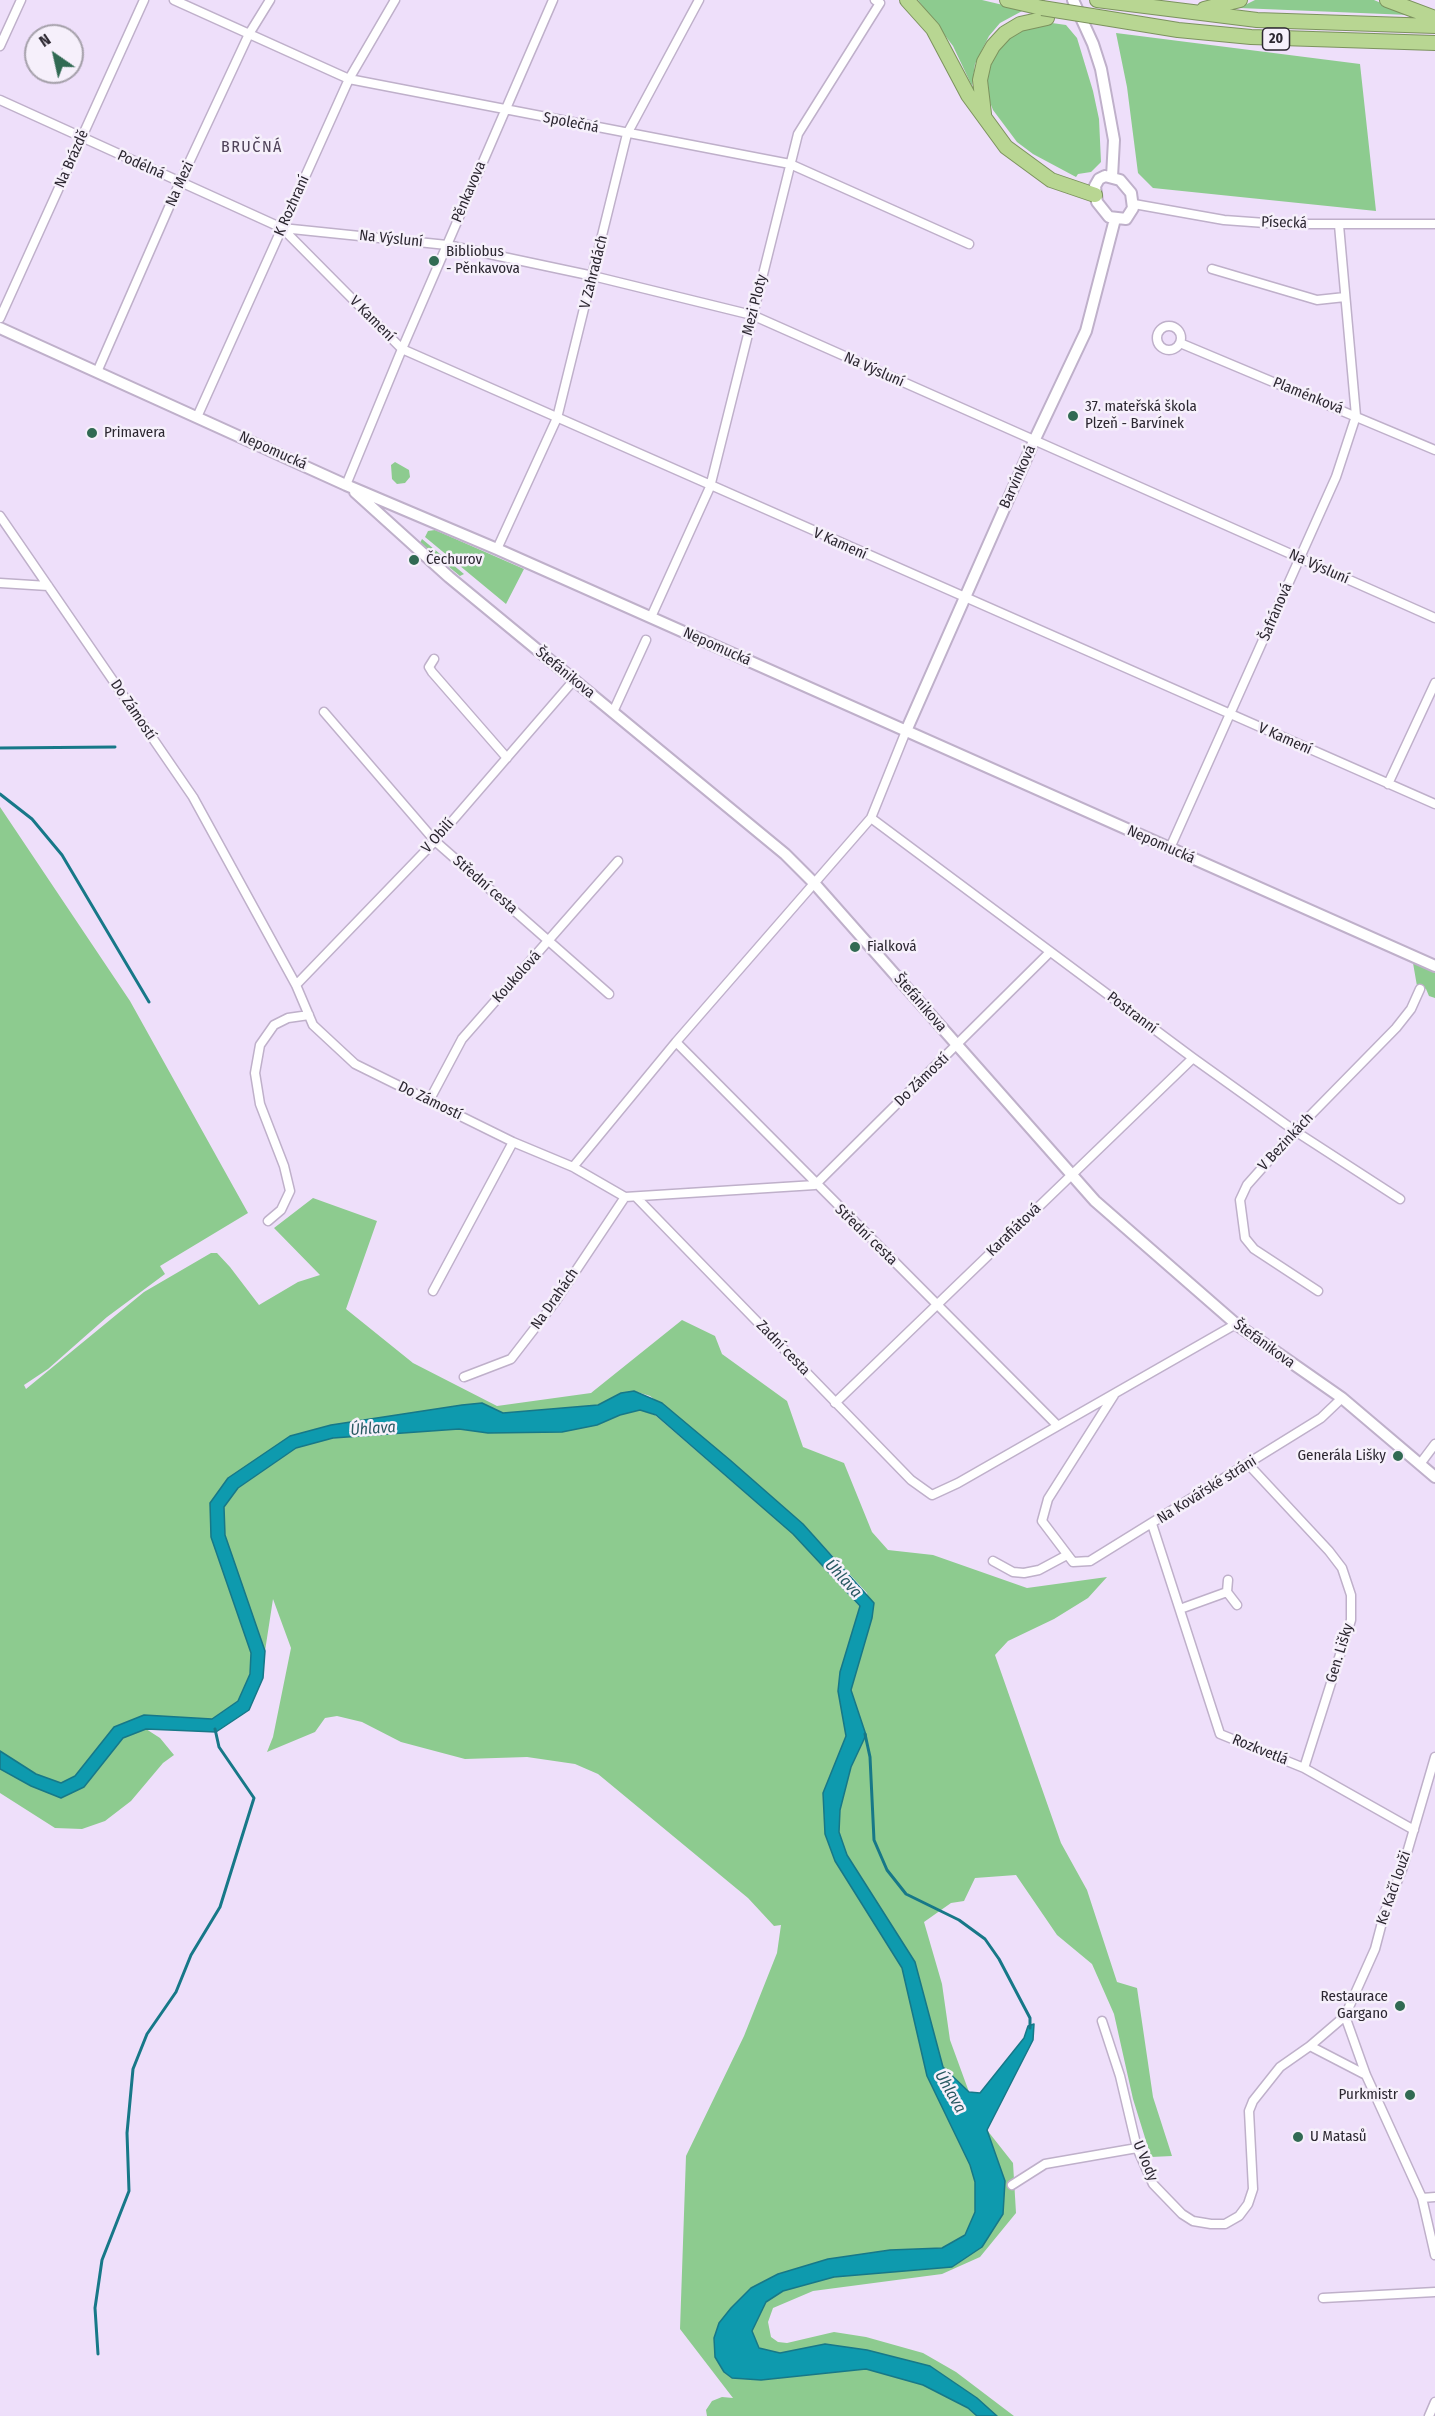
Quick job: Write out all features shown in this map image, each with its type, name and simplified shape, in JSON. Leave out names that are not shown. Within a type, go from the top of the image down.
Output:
[{"type":"highway","points":[[907,0],[933,29],[968,95],[1006,147],[1033,169],[1064,185],[1095,195]]},
{"type":"highway","name":"20","points":[[1006,0],[1044,13],[1092,16],[1251,37],[1435,44]]},
{"type":"highway","points":[[1178,12],[1213,8],[1240,0]]},
{"type":"highway","points":[[1387,0],[1435,18]]},
{"type":"highway","name":"20","points":[[1104,1],[1178,12],[1314,24],[1435,26]]},
{"type":"highway","points":[[988,124],[979,89],[981,71],[988,54],[998,39],[1012,28],[1044,13]]},
{"type":"street","points":[[0,46],[21,0]]},
{"type":"street","name":"Na Brázdě","points":[[0,318],[144,0]]},
{"type":"street","name":"Společná","points":[[174,0],[349,79],[790,164],[969,244]]},
{"type":"street","name":"Na Mezi","points":[[97,372],[180,182],[249,34],[270,0]]},
{"type":"street","name":"K Rozhraní","points":[[197,417],[349,79],[395,0]]},
{"type":"street","name":"Pěnkavova","points":[[346,485],[504,110],[553,0]]},
{"type":"street","name":"V Zahradách","points":[[497,549],[556,418],[627,134],[699,0]]},
{"type":"street","points":[[1073,0],[1093,44],[1101,69],[1114,140],[1112,177]]},
{"type":"street","name":"Mezi Ploty","points":[[651,617],[710,487],[798,134],[877,1]]},
{"type":"street","name":"Podélná","points":[[0,100],[282,228]]},
{"type":"street","points":[[1112,177],[1127,187],[1134,204],[1129,217],[1115,219],[1103,211],[1095,195],[1099,179],[1112,177]]},
{"type":"street","name":"Písecká","points":[[1134,204],[1224,220],[1279,224],[1435,224]]},
{"type":"street","name":"Barvínková","points":[[906,731],[1034,441],[1086,331],[1115,219]]},
{"type":"street","name":"Šafránová","points":[[1170,848],[1336,477],[1356,416],[1339,225]]},
{"type":"street","name":"Na Výsluní","points":[[282,228],[447,245],[593,276],[752,315],[1435,618]]},
{"type":"street","name":"V Kamení","points":[[282,228],[402,349],[964,599],[1435,804]]},
{"type":"street","points":[[1212,269],[1317,300],[1346,297]]},
{"type":"street","name":"Nepomucká","points":[[0,328],[346,485],[651,617],[1435,966]]},
{"type":"street","name":"Plaménková","points":[[1180,343],[1435,450]]},
{"type":"street","name":"Štefánikova","points":[[346,485],[449,577],[785,854],[814,883],[1070,1176],[1095,1201],[1236,1324],[1342,1398],[1435,1477]]},
{"type":"street","name":"Do Zámostí","points":[[0,516],[193,797],[296,985],[313,1025],[355,1064],[513,1142],[573,1167],[625,1197],[815,1185],[1050,952]]},
{"type":"street","points":[[0,583],[48,586]]},
{"type":"street","points":[[614,712],[646,639]]},
{"type":"street","points":[[434,659],[429,667],[432,672],[507,758]]},
{"type":"street","name":"V Obilí","points":[[296,985],[435,841],[574,680]]},
{"type":"street","points":[[1388,784],[1435,683]]},
{"type":"street","name":"Střední cesta","points":[[324,712],[435,841],[609,994]]},
{"type":"street","points":[[573,1167],[676,1042],[871,818],[906,731]]},
{"type":"street","name":"Postranní","points":[[871,818],[1193,1058],[1295,1131],[1400,1200]]},
{"type":"street","name":"Koukolová","points":[[429,1101],[462,1040],[618,861]]},
{"type":"street","name":"V Bezinkách","points":[[1318,1291],[1254,1249],[1245,1238],[1240,1215],[1240,1200],[1247,1185],[1295,1131],[1396,1028],[1411,1009],[1420,989]]},
{"type":"street","points":[[268,1221],[281,1210],[290,1191],[284,1166],[260,1104],[255,1074],[260,1046],[274,1025],[288,1018],[309,1015]]},
{"type":"street","name":"Střední cesta","points":[[676,1042],[815,1185],[1057,1425]]},
{"type":"street","name":"Karafiátová","points":[[836,1402],[1193,1058]]},
{"type":"street","points":[[433,1291],[513,1142]]},
{"type":"street","name":"Na Drahách","points":[[464,1377],[511,1359],[555,1302],[625,1197]]},
{"type":"street","name":"Zadní cesta","points":[[637,1198],[911,1479],[932,1495],[958,1483],[1057,1425]]},
{"type":"street","points":[[1057,1425],[1236,1324]]},
{"type":"street","points":[[993,1561],[1013,1572],[1024,1574],[1039,1570],[1067,1555],[1042,1521],[1048,1499],[1115,1393]]},
{"type":"street","name":"Na Kovářské stráni","points":[[1067,1555],[1073,1562],[1090,1561],[1321,1419],[1342,1398]]},
{"type":"street","points":[[1420,1464],[1435,1444]]},
{"type":"street","name":"Gen. Lišky","points":[[1248,1464],[1329,1551],[1342,1568],[1351,1595],[1351,1620],[1304,1768]]},
{"type":"street","name":"Rozkvetlá","points":[[1152,1524],[1220,1734],[1304,1768],[1414,1830]]},
{"type":"street","points":[[1228,1580],[1227,1592],[1237,1605]]},
{"type":"street","points":[[1180,1609],[1227,1592]]},
{"type":"street","name":"Ke Kačí louži","points":[[1345,2016],[1374,1949],[1414,1830],[1435,1757]]},
{"type":"street","points":[[1345,2016],[1366,2075],[1422,2198],[1435,2255]]},
{"type":"street","name":"U Vody","points":[[1102,2021],[1120,2076],[1137,2148],[1153,2184],[1182,2214],[1192,2221],[1225,2224],[1239,2216],[1248,2204],[1252,2189],[1249,2111],[1253,2101],[1280,2067],[1310,2046],[1345,2016]]},
{"type":"street","points":[[1310,2046],[1366,2075]]},
{"type":"street","points":[[1012,2185],[1045,2164],[1137,2148]]},
{"type":"street","points":[[1422,2198],[1435,2197]]},
{"type":"street","points":[[1323,2298],[1435,2292]]},
{"type":"street","points":[[1429,2416],[1435,2402]]},
{"type":"green space","points":[[918,0],[982,0],[1024,10],[1000,23],[989,36],[975,64],[972,86],[953,46]]},
{"type":"green space","points":[[1255,0],[1374,0],[1409,15],[1239,8]]},
{"type":"green space","points":[[1045,22],[1066,25],[1077,38],[1099,119],[1101,162],[1091,172],[1078,174],[1076,177],[1033,154],[1017,142],[993,110],[986,92],[987,71],[993,54],[1004,40],[1020,29]]},
{"type":"green space","points":[[1116,33],[1360,64],[1376,211],[1153,188],[1138,173],[1127,87]]},
{"type":"green space","points":[[395,462],[409,470],[410,477],[405,483],[397,484],[392,479],[391,465]]},
{"type":"green space","points":[[435,530],[524,569],[506,604],[425,537],[428,531]]},
{"type":"green space","points":[[422,539],[464,574],[460,576],[420,543]]},
{"type":"green space","points":[[0,807],[130,1001],[248,1213],[160,1266],[165,1274],[107,1317],[48,1369],[24,1385],[26,1389],[144,1292],[211,1253],[217,1253],[230,1267],[259,1305],[298,1282],[320,1275],[274,1228],[313,1198],[377,1221],[346,1309],[413,1363],[497,1406],[591,1393],[682,1320],[715,1336],[722,1354],[787,1401],[803,1447],[844,1463],[872,1532],[888,1550],[933,1555],[1027,1588],[1107,1577],[1088,1598],[1054,1619],[1008,1641],[995,1655],[1061,1843],[1087,1890],[1117,1982],[1137,1988],[1153,2097],[1172,2156],[1151,2157],[1133,2099],[1114,2014],[1092,1964],[1057,1935],[1016,1875],[975,1878],[964,1901],[951,1903],[924,1922],[942,1984],[950,2040],[969,2092],[943,2067],[915,1962],[847,1855],[839,1832],[840,1810],[851,1767],[866,1735],[851,1690],[872,1618],[867,1593],[803,1524],[730,1460],[650,1396],[634,1391],[621,1393],[598,1405],[503,1413],[482,1403],[331,1425],[228,1478],[211,1537],[251,1653],[250,1674],[238,1701],[212,1719],[144,1715],[115,1727],[75,1776],[61,1783],[36,1774],[0,1751]]},
{"type":"green space","points":[[1413,963],[1435,972],[1435,998],[1429,996],[1426,989],[1417,986]]},
{"type":"green space","points":[[640,1410],[655,1415],[793,1534],[860,1607],[840,1672],[838,1691],[846,1736],[823,1793],[825,1834],[835,1861],[902,1968],[927,2076],[971,2165],[975,2182],[975,2212],[965,2235],[942,2248],[890,2250],[828,2259],[778,2274],[714,2338],[715,2357],[724,2372],[732,2378],[761,2380],[866,2369],[923,2385],[968,2408],[977,2416],[707,2416],[706,2410],[712,2401],[722,2397],[733,2398],[680,2329],[686,2156],[744,2036],[777,1953],[781,1925],[774,1926],[748,1898],[598,1774],[575,1764],[527,1757],[465,1759],[401,1742],[362,1722],[337,1716],[325,1718],[315,1732],[267,1752],[273,1737],[291,1648],[273,1599],[265,1651],[225,1535],[224,1507],[238,1488],[296,1448],[333,1438],[459,1429],[488,1433],[597,1425],[620,1415]]},
{"type":"green space","points":[[146,1729],[160,1738],[174,1755],[163,1763],[131,1801],[105,1821],[82,1829],[55,1828],[0,1793],[0,1769],[31,1786],[84,1787],[123,1738]]},
{"type":"green space","points":[[987,2130],[1013,2163],[1016,2213],[980,2257],[942,2274],[813,2291],[773,2308],[768,2322],[771,2337],[778,2342],[787,2343],[834,2332],[866,2337],[923,2353],[956,2372],[1014,2416],[997,2416],[977,2398],[930,2366],[867,2350],[825,2344],[780,2353],[759,2348],[752,2331],[766,2302],[783,2291],[834,2277],[952,2267],[1005,2181]]},
{"type":"water","name":"Úhlava","points":[[634,1391],[662,1403],[803,1524],[874,1603],[872,1618],[851,1690],[866,1735],[851,1767],[840,1810],[839,1832],[847,1855],[915,1962],[943,2067],[969,2092],[980,2093],[1024,2038],[1028,2026],[1034,2024],[1033,2040],[987,2130],[1005,2181],[1003,2214],[982,2247],[952,2267],[834,2277],[783,2291],[766,2302],[752,2331],[759,2348],[780,2353],[825,2344],[867,2350],[930,2366],[977,2398],[997,2416],[977,2416],[968,2408],[923,2385],[866,2369],[761,2380],[732,2378],[724,2372],[715,2357],[714,2338],[719,2323],[751,2288],[778,2274],[828,2259],[890,2250],[942,2248],[965,2235],[975,2212],[975,2182],[970,2165],[927,2076],[902,1968],[835,1861],[825,1834],[823,1793],[846,1736],[838,1691],[840,1672],[860,1606],[793,1534],[656,1415],[640,1410],[620,1415],[597,1425],[562,1432],[488,1433],[459,1429],[333,1438],[296,1448],[238,1488],[224,1507],[225,1535],[265,1651],[263,1678],[249,1710],[216,1732],[146,1729],[123,1738],[84,1787],[61,1798],[31,1786],[0,1769],[0,1751],[36,1774],[61,1783],[75,1776],[114,1727],[144,1715],[212,1719],[238,1701],[250,1674],[251,1653],[211,1537],[210,1503],[228,1478],[290,1436],[331,1425],[462,1405],[482,1403],[503,1413],[598,1405],[621,1393]]},
{"type":"waterway","points":[[0,748],[115,747]]},
{"type":"waterway","points":[[0,794],[32,819],[62,855],[149,1002]]},
{"type":"waterway","points":[[98,2354],[95,2308],[102,2260],[129,2191],[127,2133],[133,2069],[147,2034],[176,1992],[191,1955],[220,1907],[254,1798],[219,1747],[215,1729]]},
{"type":"waterway","points":[[865,1734],[870,1757],[874,1840],[887,1870],[906,1894],[959,1920],[985,1939],[999,1959],[1030,2018],[1030,2028]]},
{"type":"place","name":"Bibliobus - Pěnkavova","points":[[434,261]]},
{"type":"place","name":"37. mateřská škola Plzeň - Barvínek","points":[[1073,416]]},
{"type":"place","name":"Primavera","points":[[92,433]]},
{"type":"place","name":"Čechurov","points":[[414,560]]},
{"type":"place","name":"Fialková","points":[[855,947]]},
{"type":"place","name":"Generála Lišky","points":[[1398,1456]]},
{"type":"place","name":"Restaurace Gargano","points":[[1400,2006]]},
{"type":"place","name":"Purkmistr","points":[[1410,2095]]},
{"type":"place","name":"U Matasů","points":[[1298,2137]]},
{"type":"district","name":"BRUČNÁ","points":[[252,148]]}]
